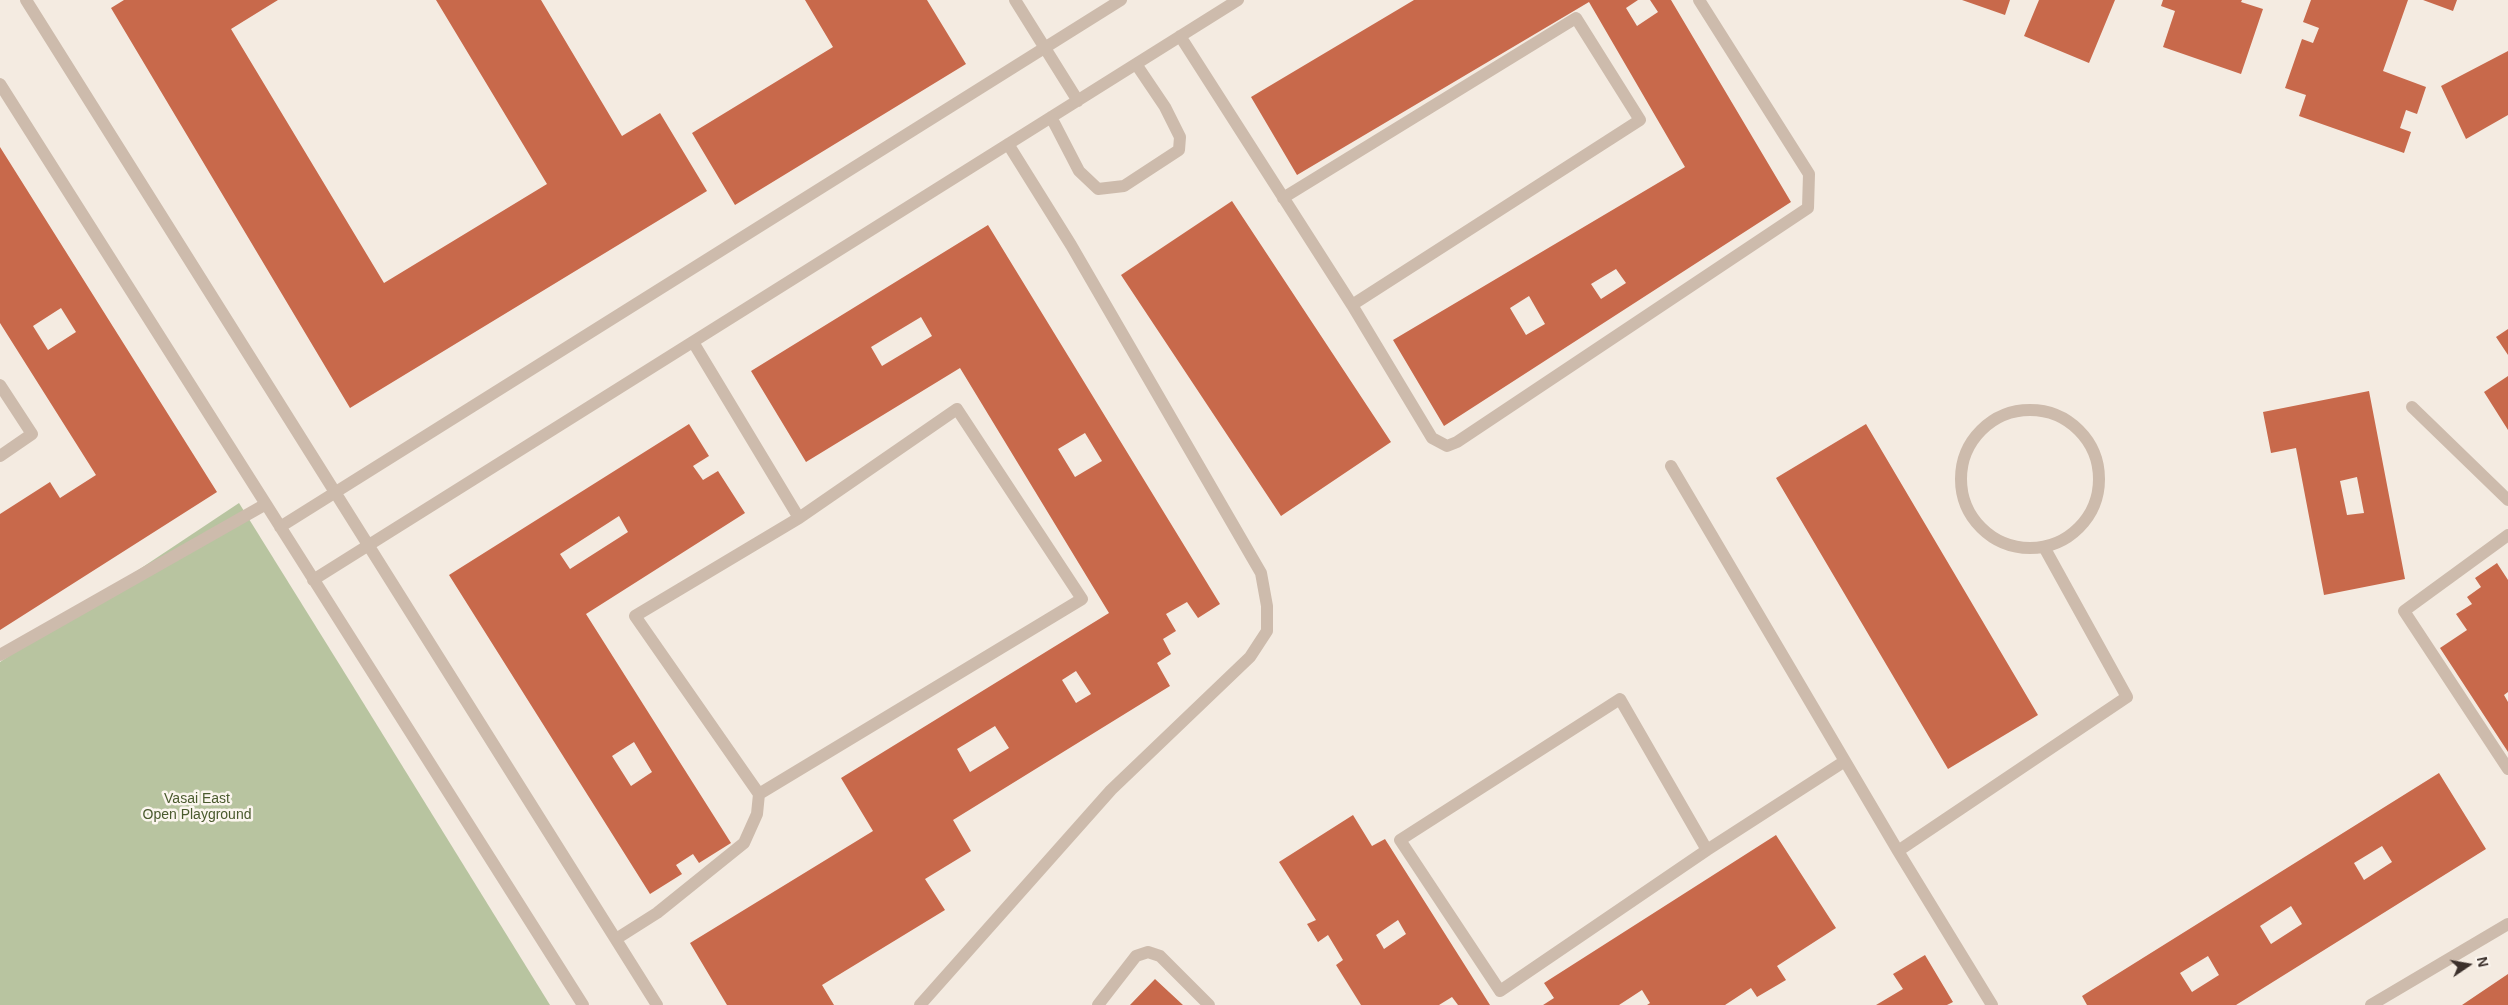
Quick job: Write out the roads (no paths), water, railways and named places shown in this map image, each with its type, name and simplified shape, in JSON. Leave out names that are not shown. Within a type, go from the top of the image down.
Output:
[{"type":"street","points":[[26,0],[657,1005]]},
{"type":"street","points":[[1015,0],[1078,101]]},
{"type":"street","points":[[280,527],[1121,0]]},
{"type":"street","points":[[313,580],[1238,0]]},
{"type":"street","points":[[1180,36],[1352,305],[1432,438],[1447,446],[1457,442],[1808,208],[1808,174],[1699,0]]},
{"type":"street","points":[[1283,198],[1576,18],[1640,120],[1352,305]]},
{"type":"street","points":[[1051,117],[1079,171],[1098,189],[1124,186],[1178,150],[1180,137],[1165,107],[1136,64]]},
{"type":"street","points":[[0,84],[583,1005]]},
{"type":"street","points":[[920,1005],[1111,790],[1250,657],[1267,631],[1267,606],[1261,574],[1071,245],[1008,144]]},
{"type":"street","points":[[693,342],[799,518]]},
{"type":"street","points":[[0,385],[32,434],[0,456]]},
{"type":"street","points":[[2412,406],[2508,500]]},
{"type":"street","points":[[616,939],[657,913],[744,843],[756,814],[759,794],[635,616],[799,518],[957,409],[1082,599],[759,794]]},
{"type":"street","points":[[2035,409],[2058,415],[2081,432],[2090,444],[2098,464],[2099,486],[2094,508],[2081,526],[2064,540],[2044,547],[2022,548],[2000,541],[1980,527],[1966,508],[1961,484],[1962,460],[1973,438],[1984,427],[2011,412],[2035,409]]},
{"type":"street","points":[[1671,466],[1898,851],[1992,1005]]},
{"type":"street","points":[[0,655],[266,504]]},
{"type":"street","points":[[2508,535],[2404,611],[2508,768]]},
{"type":"street","points":[[1898,851],[2127,697],[2044,547]]},
{"type":"street","points":[[1708,850],[1620,699],[1400,840],[1500,992],[1708,850],[1845,761]]},
{"type":"street","points":[[2371,1005],[2508,924]]},
{"type":"street","points":[[1098,1005],[1136,956],[1148,952],[1160,956],[1209,1005]]},
{"type":"park label","name":"Vasai East Open Playground","points":[[197,808]]}]
